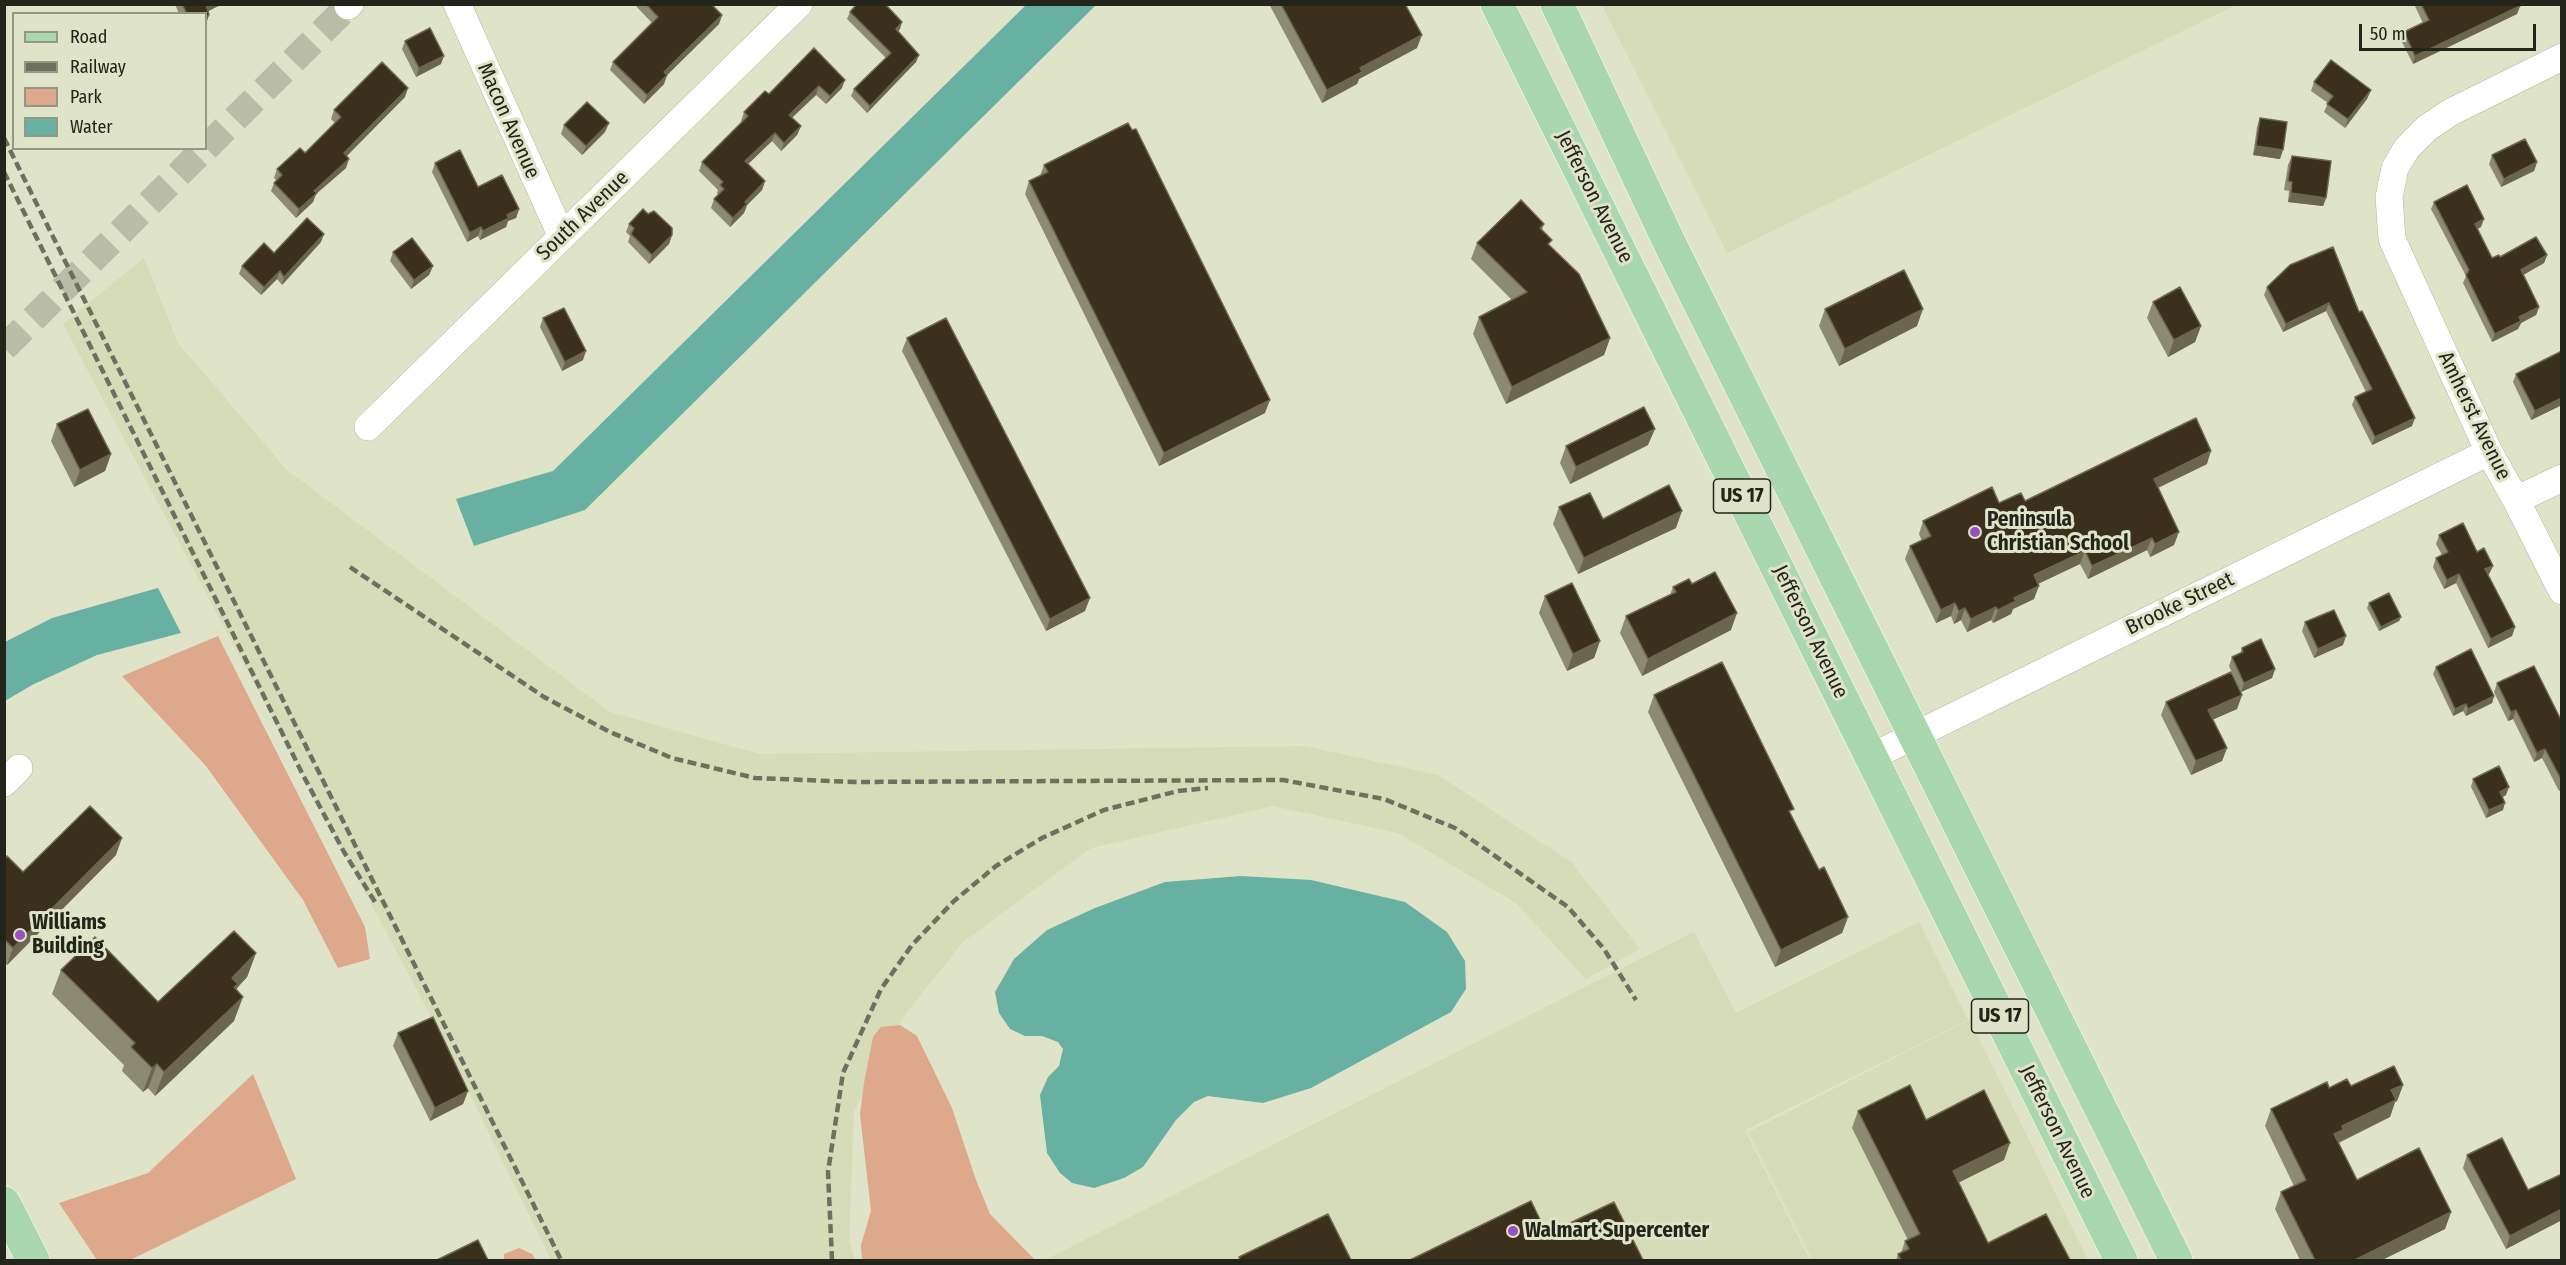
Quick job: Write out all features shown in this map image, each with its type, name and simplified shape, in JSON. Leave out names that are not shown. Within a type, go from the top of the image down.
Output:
[{"type":"main road","name":"Jefferson Avenue","points":[[1497,4],[2121,1260]]},
{"type":"main road","name":"US 17","points":[[1557,4],[1670,244],[2176,1260]]},
{"type":"main road","points":[[4,1203],[33,1260]]},
{"type":"street","name":"Macon Avenue","points":[[456,4],[562,237]]},
{"type":"street","name":"South Avenue","points":[[368,427],[799,4]]},
{"type":"street","name":"Amherst Avenue","points":[[2562,57],[2451,112],[2427,128],[2408,148],[2390,183],[2389,221],[2392,238],[2488,453],[2516,500],[2562,591]]},
{"type":"street","name":"Brooke Street","points":[[1871,757],[2488,453]]},
{"type":"street","points":[[2516,500],[2562,478]]},
{"type":"shaded area","points":[[1602,5],[2236,5],[1727,253]]},
{"type":"shaded area","points":[[144,258],[178,343],[286,469],[610,712],[759,754],[1305,746],[1438,775],[1571,862],[1640,949],[1586,979],[1516,903],[1398,833],[1273,806],[1091,848],[964,941],[906,1013],[854,1111],[849,1240],[855,1260],[551,1260],[442,1037],[63,324]]},
{"type":"shaded area","points":[[1919,922],[1968,1020],[1745,1130],[1810,1260],[1045,1260],[1694,932],[1736,1013]]},
{"type":"shaded area","points":[[1970,1020],[2088,1260],[1812,1260],[1748,1132]]},
{"type":"green space","points":[[218,636],[365,927],[370,959],[338,968],[303,900],[206,766],[122,676]]},
{"type":"green space","points":[[900,1025],[917,1036],[952,1108],[990,1214],[1035,1260],[862,1260],[861,1245],[871,1211],[860,1114],[864,1083],[873,1037],[881,1027]]},
{"type":"green space","points":[[253,1074],[296,1179],[130,1260],[97,1260],[59,1203],[148,1173]]},
{"type":"green space","points":[[519,1248],[532,1254],[536,1260],[504,1260],[504,1254]]},
{"type":"water","points":[[1027,4],[1096,5],[585,510],[474,546],[456,499],[553,471]]},
{"type":"water","points":[[158,588],[181,633],[97,655],[32,685],[5,701],[5,642],[52,618]]},
{"type":"water","points":[[1241,876],[1311,880],[1405,902],[1447,932],[1465,961],[1466,989],[1451,1012],[1311,1088],[1263,1103],[1208,1096],[1194,1102],[1176,1120],[1143,1167],[1124,1178],[1094,1188],[1072,1183],[1060,1173],[1047,1153],[1040,1095],[1048,1077],[1059,1066],[1063,1049],[1058,1042],[1042,1036],[1025,1036],[1010,1029],[999,1013],[995,992],[1014,959],[1047,930],[1095,908],[1165,882]]},
{"type":"building","points":[[182,4],[207,4],[209,15],[207,16],[207,12],[186,12]]},
{"type":"building","points":[[646,4],[711,4],[722,15],[664,72],[667,75],[647,95],[613,62],[658,17]]},
{"type":"building","points":[[857,4],[885,4],[902,22],[896,29],[919,55],[870,106],[854,89],[891,53],[850,12]]},
{"type":"building","points":[[1281,4],[1405,4],[1422,35],[1360,68],[1362,72],[1327,90]]},
{"type":"building","points":[[2421,4],[2519,4],[2520,6],[2415,56],[2404,32],[2429,20]]},
{"type":"building","points":[[430,28],[444,56],[419,68],[405,41]]},
{"type":"building","points":[[814,48],[845,80],[830,96],[819,86],[789,115],[801,126],[784,143],[775,133],[745,161],[765,181],[733,218],[714,199],[724,189],[720,185],[723,182],[702,162],[748,116],[744,112],[765,91],[769,94]]},
{"type":"building","points":[[2331,60],[2371,90],[2348,119],[2327,104],[2333,96],[2314,82]]},
{"type":"building","points":[[382,62],[408,88],[344,153],[349,159],[314,191],[317,193],[299,209],[274,183],[282,175],[277,169],[300,148],[305,153],[341,117],[334,110]]},
{"type":"building","points":[[587,102],[609,123],[586,146],[564,125]]},
{"type":"building","points":[[2260,118],[2287,122],[2283,150],[2256,146]]},
{"type":"building","points":[[1128,123],[1132,130],[1136,129],[1270,400],[1164,453],[1029,181],[1048,172],[1044,165]]},
{"type":"building","points":[[2525,139],[2537,162],[2504,179],[2492,155]]},
{"type":"building","points":[[460,150],[478,187],[502,175],[519,209],[507,215],[509,218],[483,231],[481,227],[470,233],[435,163]]},
{"type":"building","points":[[2292,156],[2331,161],[2326,198],[2291,193],[2292,182],[2288,181]]},
{"type":"building","points":[[2467,185],[2484,219],[2475,224],[2492,258],[2499,255],[2500,257],[2536,237],[2547,255],[2521,270],[2539,307],[2519,317],[2521,321],[2495,334],[2466,275],[2469,270],[2434,202]]},
{"type":"building","points":[[1521,200],[1544,224],[1540,228],[1552,240],[1548,244],[1579,274],[1610,338],[1512,387],[1479,317],[1527,292],[1477,243]]},
{"type":"building","points":[[643,209],[648,214],[654,211],[672,228],[672,235],[652,255],[631,234],[634,228],[629,224]]},
{"type":"building","points":[[307,218],[324,234],[284,277],[280,271],[264,287],[242,266],[264,243],[274,253]]},
{"type":"building","points":[[412,238],[433,266],[414,280],[393,252]]},
{"type":"building","points":[[2333,247],[2359,312],[2362,311],[2415,418],[2375,437],[2355,397],[2372,389],[2329,303],[2286,324],[2267,287],[2290,265]]},
{"type":"building","points":[[1904,270],[1923,309],[1845,349],[1825,309]]},
{"type":"building","points":[[2180,287],[2201,326],[2174,340],[2153,302]]},
{"type":"building","points":[[564,308],[586,351],[565,362],[543,318]]},
{"type":"building","points":[[946,318],[1090,598],[1050,619],[907,338]]},
{"type":"building","points":[[2562,351],[2562,398],[2535,411],[2516,374]]},
{"type":"building","points":[[1644,407],[1655,429],[1576,467],[1566,446]]},
{"type":"building","points":[[88,409],[111,454],[80,470],[57,424]]},
{"type":"building","name":"Peninsula Christian School","points":[[2196,418],[2211,451],[2154,479],[2179,532],[2155,544],[2152,538],[2092,566],[2085,551],[2034,575],[2039,586],[2014,598],[2016,601],[1998,610],[1996,607],[1971,619],[1965,608],[1959,611],[1955,603],[1941,610],[1910,546],[1931,536],[1923,521],[1992,487],[1999,503],[2021,493],[2025,501]]},
{"type":"building","points":[[1669,485],[1682,511],[1584,558],[1559,507],[1590,493],[1603,519]]},
{"type":"building","points":[[2463,523],[2477,552],[2484,548],[2493,566],[2485,569],[2515,627],[2491,639],[2459,574],[2447,580],[2436,558],[2448,552],[2439,535]]},
{"type":"building","points":[[1715,572],[1737,613],[1648,659],[1626,616],[1676,592],[1673,587],[1689,579],[1692,584]]},
{"type":"building","points":[[1572,583],[1600,641],[1573,654],[1545,596]]},
{"type":"building","points":[[2389,593],[2401,617],[2381,627],[2369,603]]},
{"type":"building","points":[[2334,610],[2346,636],[2318,649],[2305,622]]},
{"type":"building","points":[[2261,639],[2275,669],[2244,683],[2232,657],[2243,652],[2242,648]]},
{"type":"building","points":[[2471,649],[2494,696],[2468,709],[2466,704],[2455,709],[2436,667]]},
{"type":"building","points":[[1722,662],[1794,809],[1789,811],[1819,870],[1824,867],[1848,917],[1781,950],[1654,695]]},
{"type":"building","points":[[2534,666],[2562,722],[2562,781],[2545,749],[2537,753],[2516,710],[2511,712],[2497,683]]},
{"type":"building","points":[[2231,672],[2242,695],[2208,710],[2227,748],[2196,761],[2166,702]]},
{"type":"building","points":[[2499,766],[2509,787],[2500,792],[2505,803],[2489,810],[2473,779]]},
{"type":"building","points":[[90,806],[122,838],[13,948],[4,939],[4,859],[7,856],[23,872]]},
{"type":"building","points":[[234,931],[256,953],[232,978],[238,984],[234,987],[243,997],[164,1072],[157,1064],[152,1068],[131,1047],[135,1043],[61,970],[95,937],[158,1002]]},
{"type":"building","points":[[433,1017],[468,1091],[435,1108],[398,1033]]},
{"type":"building","points":[[2394,1066],[2403,1085],[2391,1090],[2396,1100],[2342,1126],[2343,1130],[2334,1134],[2357,1180],[2419,1148],[2451,1212],[2355,1260],[2315,1260],[2281,1192],[2306,1180],[2271,1109],[2327,1082],[2329,1088],[2347,1079],[2351,1086]]},
{"type":"building","points":[[1910,1085],[1926,1120],[1984,1090],[2010,1143],[1953,1171],[1988,1243],[2046,1214],[2070,1260],[1901,1260],[1898,1254],[1909,1249],[1905,1241],[1920,1234],[1858,1111]]},
{"type":"building","points":[[2502,1138],[2528,1190],[2562,1174],[2562,1209],[2510,1236],[2467,1155]]},
{"type":"building","name":"Walmart Supercenter","points":[[1531,1201],[1547,1234],[1614,1202],[1643,1260],[1410,1260]]},
{"type":"building","points":[[1328,1214],[1351,1260],[1240,1260],[1239,1257]]},
{"type":"building","points":[[478,1240],[488,1260],[437,1260]]},
{"type":"tunnel","points":[[207,147],[348,6]]},
{"type":"tunnel","points":[[4,348],[203,150]]},
{"type":"railway","points":[[4,138],[561,1260]]},
{"type":"railway","points":[[4,172],[303,775],[344,852],[375,902]]},
{"type":"railway","points":[[350,567],[544,697],[610,732],[672,758],[755,778],[855,782],[1283,780],[1384,799],[1455,828],[1568,907],[1604,949],[1636,1000]]},
{"type":"railway","points":[[832,1260],[828,1172],[843,1073],[881,989],[912,945],[954,901],[996,866],[1042,838],[1104,810],[1178,791],[1208,788]]},
{"type":"place","name":"Peninsula Christian School","points":[[1975,532]]},
{"type":"place","name":"Williams Building","points":[[20,935]]},
{"type":"place","name":"Walmart Supercenter","points":[[1513,1231]]}]
